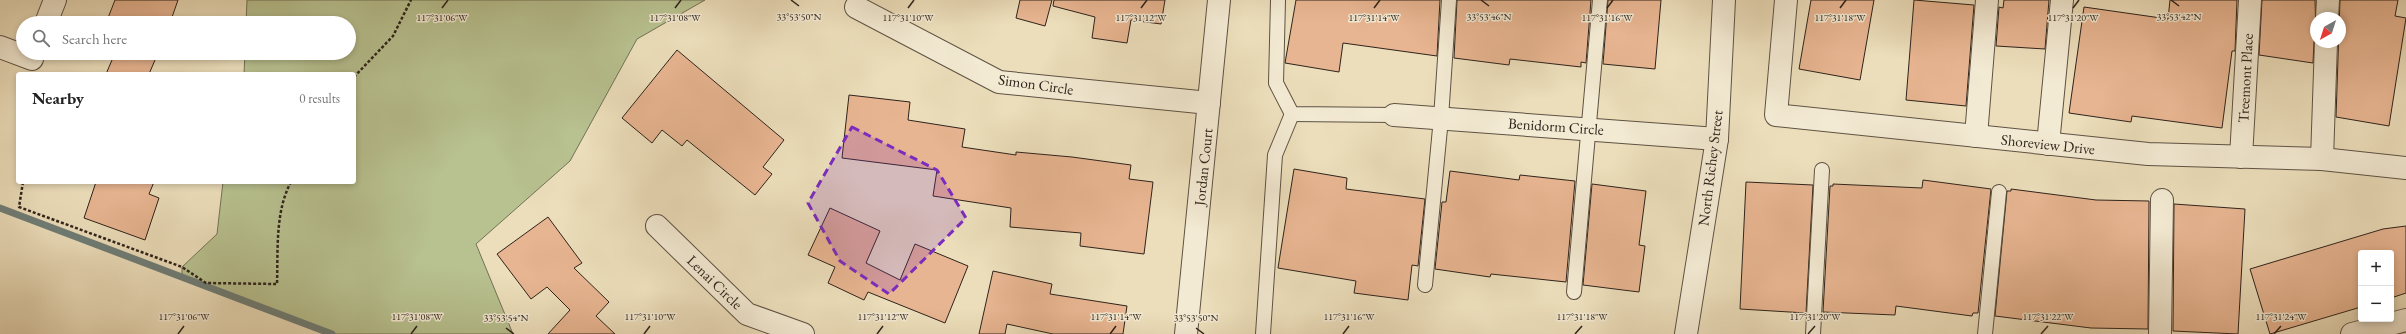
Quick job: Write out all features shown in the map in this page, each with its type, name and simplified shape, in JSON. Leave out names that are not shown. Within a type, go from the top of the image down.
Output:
[{"type":"street","points":[[48,16],[54,0]]},
{"type":"street","name":"Jordan Court","points":[[1186,334],[1220,0]]},
{"type":"street","name":"North Richey Street","points":[[1686,334],[1717,138],[1724,0]]},
{"type":"street","name":"Shoreview Drive","points":[[1786,0],[1776,115],[2148,154],[2322,159],[2406,168]]},
{"type":"street","points":[[1976,136],[1987,0]]},
{"type":"street","points":[[2048,144],[2062,0]]},
{"type":"street","name":"Treemont Place","points":[[2240,157],[2250,0]]},
{"type":"street","points":[[2327,12],[2328,0]]},
{"type":"street","name":"Simon Circle","points":[[856,7],[999,82],[1209,103]]},
{"type":"street","points":[[0,47],[16,54]]},
{"type":"street","points":[[2322,159],[2326,48]]},
{"type":"street","name":"Benidorm Circle","points":[[1394,115],[1717,138]]},
{"type":"street","points":[[2160,334],[2162,200]]},
{"type":"street","name":"Lenai Circle","points":[[657,226],[747,314],[803,334]]},
{"type":"street","points":[[2352,334],[2406,320]]},
{"type":"lane","points":[[1263,334],[1275,155],[1292,114],[1276,83],[1278,0]]},
{"type":"lane","points":[[1425,285],[1441,118],[1449,0]]},
{"type":"lane","points":[[1574,292],[1600,0]]},
{"type":"lane","points":[[1292,114],[1394,115]]},
{"type":"lane","points":[[1813,334],[1822,170]]},
{"type":"lane","points":[[1985,334],[1999,192]]},
{"type":"path","points":[[356,76],[393,36],[411,0]]},
{"type":"path","points":[[23,184],[19,207],[182,267],[206,283],[276,284],[279,225],[287,190],[290,184]]},
{"type":"highlighted area","points":[[852,127],[937,170],[966,218],[889,294],[840,261],[808,203]]},
{"type":"green space","points":[[247,0],[705,0],[637,39],[570,161],[476,244],[513,334],[334,334],[182,277],[182,267],[217,234],[223,184],[356,184],[356,72],[244,72],[245,60],[356,60],[356,16],[246,16]]},
{"type":"building","points":[[115,0],[178,0],[172,16],[109,16]]},
{"type":"building","points":[[1020,0],[1052,0],[1045,26],[1016,18]]},
{"type":"building","points":[[1054,0],[1165,0],[1161,24],[1131,20],[1127,43],[1092,38],[1095,17],[1053,6]]},
{"type":"building","points":[[1296,0],[1440,0],[1437,56],[1343,43],[1339,72],[1285,63]]},
{"type":"building","points":[[1457,0],[1591,0],[1586,63],[1581,62],[1581,67],[1510,59],[1509,65],[1454,58]]},
{"type":"building","points":[[1608,0],[1661,0],[1655,69],[1603,64]]},
{"type":"building","points":[[1811,0],[1874,0],[1860,80],[1799,69]]},
{"type":"building","points":[[1914,0],[1974,5],[1966,106],[1906,100]]},
{"type":"building","points":[[2004,0],[2049,0],[2045,49],[1996,46],[1999,7],[2003,8]]},
{"type":"building","points":[[2170,0],[2237,0],[2235,51],[2232,51],[2222,128],[2132,116],[2131,122],[2069,113],[2084,7],[2168,19]]},
{"type":"building","points":[[2262,0],[2315,0],[2315,12],[2310,12],[2310,48],[2314,48],[2313,63],[2259,55]]},
{"type":"building","points":[[2340,0],[2398,0],[2395,16],[2406,18],[2389,126],[2336,117],[2338,48],[2346,48],[2346,12],[2340,12]]},
{"type":"building","points":[[677,50],[784,140],[763,167],[772,174],[755,195],[687,140],[682,146],[662,130],[652,143],[622,118]]},
{"type":"building","points":[[112,60],[155,60],[150,72],[107,72]]},
{"type":"building","points":[[849,95],[910,102],[908,120],[965,129],[962,147],[1016,155],[1016,152],[1072,157],[1131,165],[1129,179],[1153,182],[1144,254],[1080,246],[1081,233],[1010,227],[1011,208],[933,196],[937,170],[842,158]]},
{"type":"building","points":[[1294,169],[1347,178],[1346,189],[1425,199],[1418,266],[1412,265],[1408,300],[1354,293],[1356,281],[1278,268]]},
{"type":"building","points":[[1450,171],[1519,180],[1520,175],[1575,181],[1566,282],[1491,274],[1490,277],[1435,269],[1442,202],[1446,202]]},
{"type":"building","points":[[1923,180],[1991,189],[1978,313],[1973,313],[1972,316],[1896,306],[1895,315],[1823,312],[1830,186],[1833,186],[1833,184],[1922,188]]},
{"type":"building","points":[[1746,182],[1813,185],[1806,313],[1740,309]]},
{"type":"building","points":[[95,184],[153,184],[149,194],[159,198],[145,240],[84,218]]},
{"type":"building","points":[[1592,184],[1646,191],[1639,245],[1645,246],[1639,292],[1583,285]]},
{"type":"building","points":[[2011,189],[2096,200],[2149,201],[2148,329],[2091,328],[1995,316],[2007,191],[2011,191]]},
{"type":"building","points":[[2174,204],[2245,209],[2238,334],[2173,331]]},
{"type":"building","points":[[830,208],[880,231],[866,263],[900,280],[915,244],[968,266],[945,323],[868,292],[864,300],[828,283],[835,267],[808,255]]},
{"type":"building","points":[[548,217],[582,263],[574,268],[609,302],[596,316],[615,334],[548,334],[570,310],[547,287],[531,299],[497,254]]},
{"type":"building","points":[[2406,226],[2406,293],[2394,297],[2394,250],[2358,250],[2358,308],[2270,334],[2250,269],[2383,229]]},
{"type":"building","points":[[993,271],[1052,284],[1050,294],[1127,306],[1123,334],[1053,334],[1007,324],[1005,334],[979,334]]},
{"type":"waterway","points":[[0,208],[332,334]]}]
